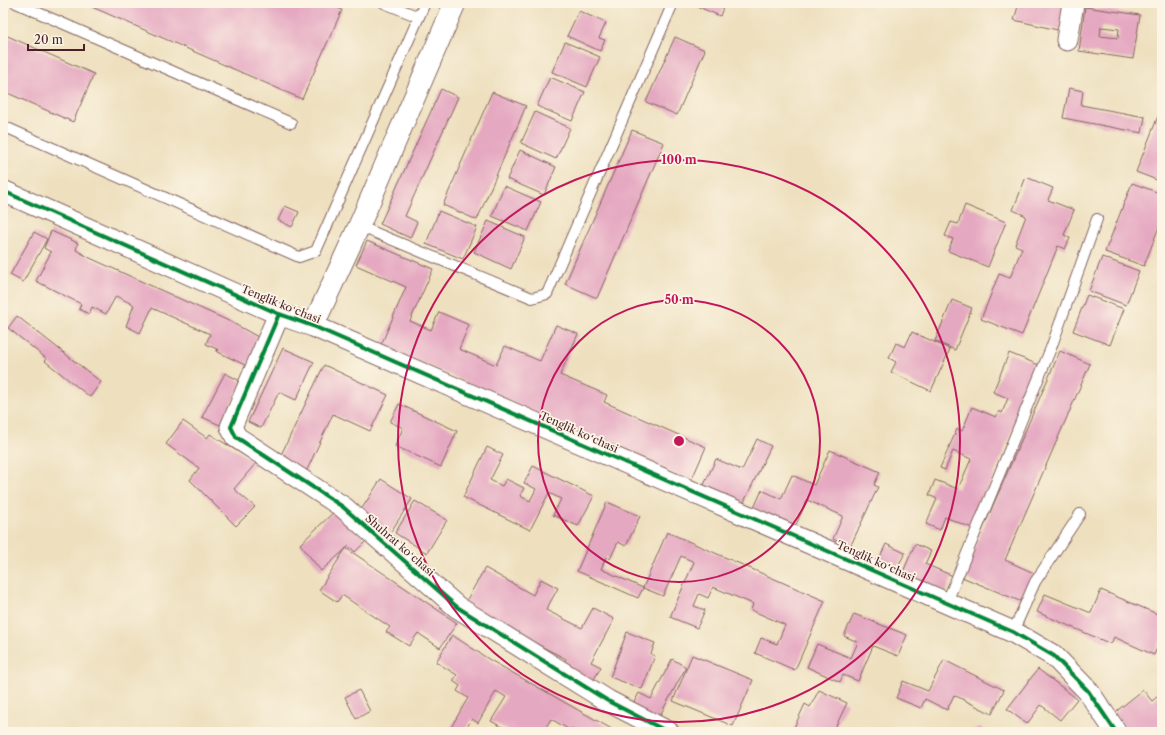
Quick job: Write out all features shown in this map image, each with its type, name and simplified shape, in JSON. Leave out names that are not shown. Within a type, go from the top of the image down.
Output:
[{"type":"street","points":[[313,326],[359,226],[455,3]]},
{"type":"street","points":[[1067,40],[1073,3]]},
{"type":"street","name":"Tenglik koʻchasi","points":[[3,191],[279,314],[313,326],[1013,632],[1054,656],[1088,691],[1116,732]]},
{"type":"street","name":"Shuhrat koʻchasi","points":[[279,314],[231,427],[236,437],[343,507],[457,607],[608,701],[668,732]]},
{"type":"lane","points":[[384,3],[419,17]]},
{"type":"lane","points":[[3,126],[299,257],[316,251],[425,3]]},
{"type":"lane","points":[[359,226],[532,298],[547,294],[673,3]]},
{"type":"lane","points":[[23,4],[291,123]]},
{"type":"lane","points":[[947,602],[1051,348],[1097,219]]},
{"type":"lane","points":[[1013,632],[1035,582],[1080,514]]},
{"type":"building","points":[[83,3],[326,3],[342,10],[302,99]]},
{"type":"building","points":[[689,3],[725,3],[720,16]]},
{"type":"building","points":[[1019,3],[1065,3],[1062,31],[1014,20]]},
{"type":"building","points":[[1085,7],[1140,15],[1133,59],[1079,51]],"holes":[[[1101,27],[1119,29],[1118,38],[1100,36]]]},
{"type":"building","points":[[579,11],[606,23],[599,38],[605,40],[600,51],[567,36]]},
{"type":"building","points":[[3,34],[94,74],[73,122],[3,91]]},
{"type":"building","points":[[675,37],[705,50],[677,115],[646,102]]},
{"type":"building","points":[[565,42],[600,57],[587,87],[552,72]]},
{"type":"building","points":[[550,77],[585,92],[572,121],[537,106]]},
{"type":"building","points":[[1069,88],[1083,91],[1081,105],[1145,117],[1142,133],[1063,118]]},
{"type":"building","points":[[441,89],[458,97],[405,216],[417,222],[410,238],[380,224]]},
{"type":"building","points":[[492,92],[526,106],[477,220],[443,205]]},
{"type":"building","points":[[1162,106],[1162,182],[1136,172]]},
{"type":"building","points":[[535,112],[570,128],[556,159],[521,143]]},
{"type":"building","points":[[632,130],[664,143],[597,298],[565,284]]},
{"type":"building","points":[[520,150],[556,167],[544,195],[507,179]]},
{"type":"building","points":[[1026,177],[1053,188],[1048,200],[1074,210],[1064,235],[1070,238],[1065,249],[1058,246],[1022,335],[981,319],[999,274],[1010,278],[1022,248],[1015,245],[1026,216],[1013,210]]},
{"type":"building","points":[[1132,183],[1162,194],[1162,219],[1144,266],[1105,252]]},
{"type":"building","points":[[504,186],[541,202],[528,231],[492,216]]},
{"type":"building","points":[[965,205],[1006,222],[988,267],[948,251],[953,239],[945,236],[951,222],[958,224]]},
{"type":"building","points":[[285,206],[299,212],[292,227],[278,220]]},
{"type":"building","points":[[439,211],[477,227],[463,259],[426,244]]},
{"type":"building","points":[[488,221],[525,237],[511,269],[474,252]]},
{"type":"building","points":[[51,231],[78,243],[76,250],[90,258],[231,322],[260,338],[247,366],[216,351],[219,350],[206,344],[210,334],[152,308],[140,333],[126,326],[134,305],[116,296],[106,314],[92,307],[89,314],[79,309],[81,304],[36,281],[51,252],[44,248]]},
{"type":"building","points":[[34,232],[47,239],[23,282],[10,275]]},
{"type":"building","points":[[367,241],[433,269],[410,321],[431,330],[439,312],[469,325],[459,349],[496,365],[505,346],[540,361],[556,325],[578,334],[560,375],[607,395],[604,402],[706,447],[691,481],[381,345],[406,287],[356,265]]},
{"type":"building","points":[[1102,257],[1139,271],[1126,305],[1089,291]]},
{"type":"building","points":[[1087,295],[1124,309],[1110,345],[1073,331]]},
{"type":"building","points":[[952,300],[972,308],[955,350],[935,341]]},
{"type":"building","points":[[17,316],[101,382],[90,397],[45,361],[47,359],[8,328]]},
{"type":"building","points":[[912,332],[950,349],[931,391],[891,372],[896,362],[889,358],[896,343],[905,347]]},
{"type":"building","points":[[283,348],[314,362],[296,400],[279,392],[261,428],[248,422]]},
{"type":"building","points":[[1060,351],[1090,364],[1005,560],[1034,573],[1022,602],[962,577]]},
{"type":"building","points":[[1009,353],[1039,365],[972,528],[945,517],[940,530],[926,524],[937,499],[929,495],[935,480],[958,489],[971,459],[953,451],[945,470],[940,468],[957,429],[962,431],[972,407],[996,417],[999,411],[1002,413],[1008,398],[993,392]]},
{"type":"building","points":[[324,365],[388,395],[370,431],[333,414],[306,472],[279,459]]},
{"type":"building","points":[[225,373],[242,382],[220,425],[202,417]]},
{"type":"building","points":[[399,404],[457,431],[441,467],[395,446],[403,428],[390,422]]},
{"type":"building","points":[[183,421],[207,438],[210,434],[256,463],[234,489],[255,507],[236,526],[190,480],[199,468],[166,444]]},
{"type":"building","points":[[757,439],[771,446],[742,506],[703,487],[716,459],[742,470]]},
{"type":"building","points":[[487,447],[503,455],[490,480],[502,486],[506,479],[524,488],[520,496],[530,501],[536,489],[524,483],[533,466],[594,496],[578,526],[553,515],[561,499],[549,493],[530,530],[463,497]]},
{"type":"building","points":[[830,450],[880,472],[874,485],[878,487],[850,547],[833,539],[843,516],[807,500],[795,527],[754,508],[762,490],[781,499],[792,475],[814,485]]},
{"type":"building","points":[[381,479],[412,499],[390,533],[359,513]]},
{"type":"building","points":[[415,501],[447,520],[427,553],[395,533]]},
{"type":"building","points":[[607,502],[640,516],[626,546],[618,542],[610,559],[606,557],[601,569],[643,588],[638,598],[577,571]]},
{"type":"building","points":[[335,511],[367,540],[355,552],[349,546],[321,571],[300,544]]},
{"type":"building","points":[[667,532],[825,601],[795,670],[755,653],[761,638],[777,644],[785,625],[751,610],[753,604],[713,587],[708,598],[699,594],[694,606],[705,610],[697,628],[670,617],[694,562],[681,556],[663,596],[643,588]]},
{"type":"building","points":[[886,544],[905,553],[896,570],[878,561]]},
{"type":"building","points":[[915,544],[931,551],[925,564],[953,576],[946,592],[903,572]]},
{"type":"building","points":[[346,548],[457,623],[440,648],[418,633],[409,646],[386,632],[390,627],[342,595],[337,602],[319,590]]},
{"type":"building","points":[[485,568],[533,595],[541,579],[558,588],[546,610],[582,628],[593,608],[614,619],[591,662],[601,667],[593,681],[563,665],[566,659],[514,632],[465,603]]},
{"type":"building","points":[[1101,590],[1162,616],[1162,637],[1154,655],[1114,637],[1111,644],[1037,612],[1045,594],[1091,613]]},
{"type":"building","points":[[854,614],[907,635],[898,656],[873,646],[858,681],[843,675],[840,682],[807,667],[817,644],[851,658],[858,642],[844,636]]},
{"type":"building","points":[[627,632],[655,643],[651,654],[655,656],[642,689],[610,677]]},
{"type":"building","points":[[452,635],[490,660],[617,732],[576,732],[571,728],[570,730],[551,719],[543,732],[511,732],[491,721],[506,697],[496,691],[478,723],[472,719],[464,732],[455,732],[450,729],[468,698],[457,691],[460,686],[453,681],[457,675],[436,662]]},
{"type":"building","points":[[692,655],[753,680],[733,726],[673,701]]},
{"type":"building","points":[[672,659],[686,667],[657,721],[631,708],[639,693],[651,699]]},
{"type":"building","points":[[944,660],[1004,690],[992,714],[954,695],[947,710],[925,699],[921,708],[896,698],[903,681],[928,691]]},
{"type":"building","points":[[1038,669],[1077,699],[1060,720],[1041,705],[1027,724],[1007,709]]},
{"type":"building","points":[[359,690],[370,711],[356,719],[345,697]]},
{"type":"building","points":[[819,690],[847,703],[833,732],[792,732],[805,704],[810,707]]},
{"type":"building","points":[[1143,690],[1152,701],[1162,693],[1162,732],[1129,732],[1114,713]]},
{"type":"building","points":[[981,727],[983,732],[966,732]]},
{"type":"cycle path","points":[[3,191],[279,314],[313,326],[1013,632],[1054,656],[1088,691],[1116,732]]},
{"type":"cycle path","points":[[279,314],[231,427],[236,437],[343,507],[457,607],[608,701],[668,732]]}]
